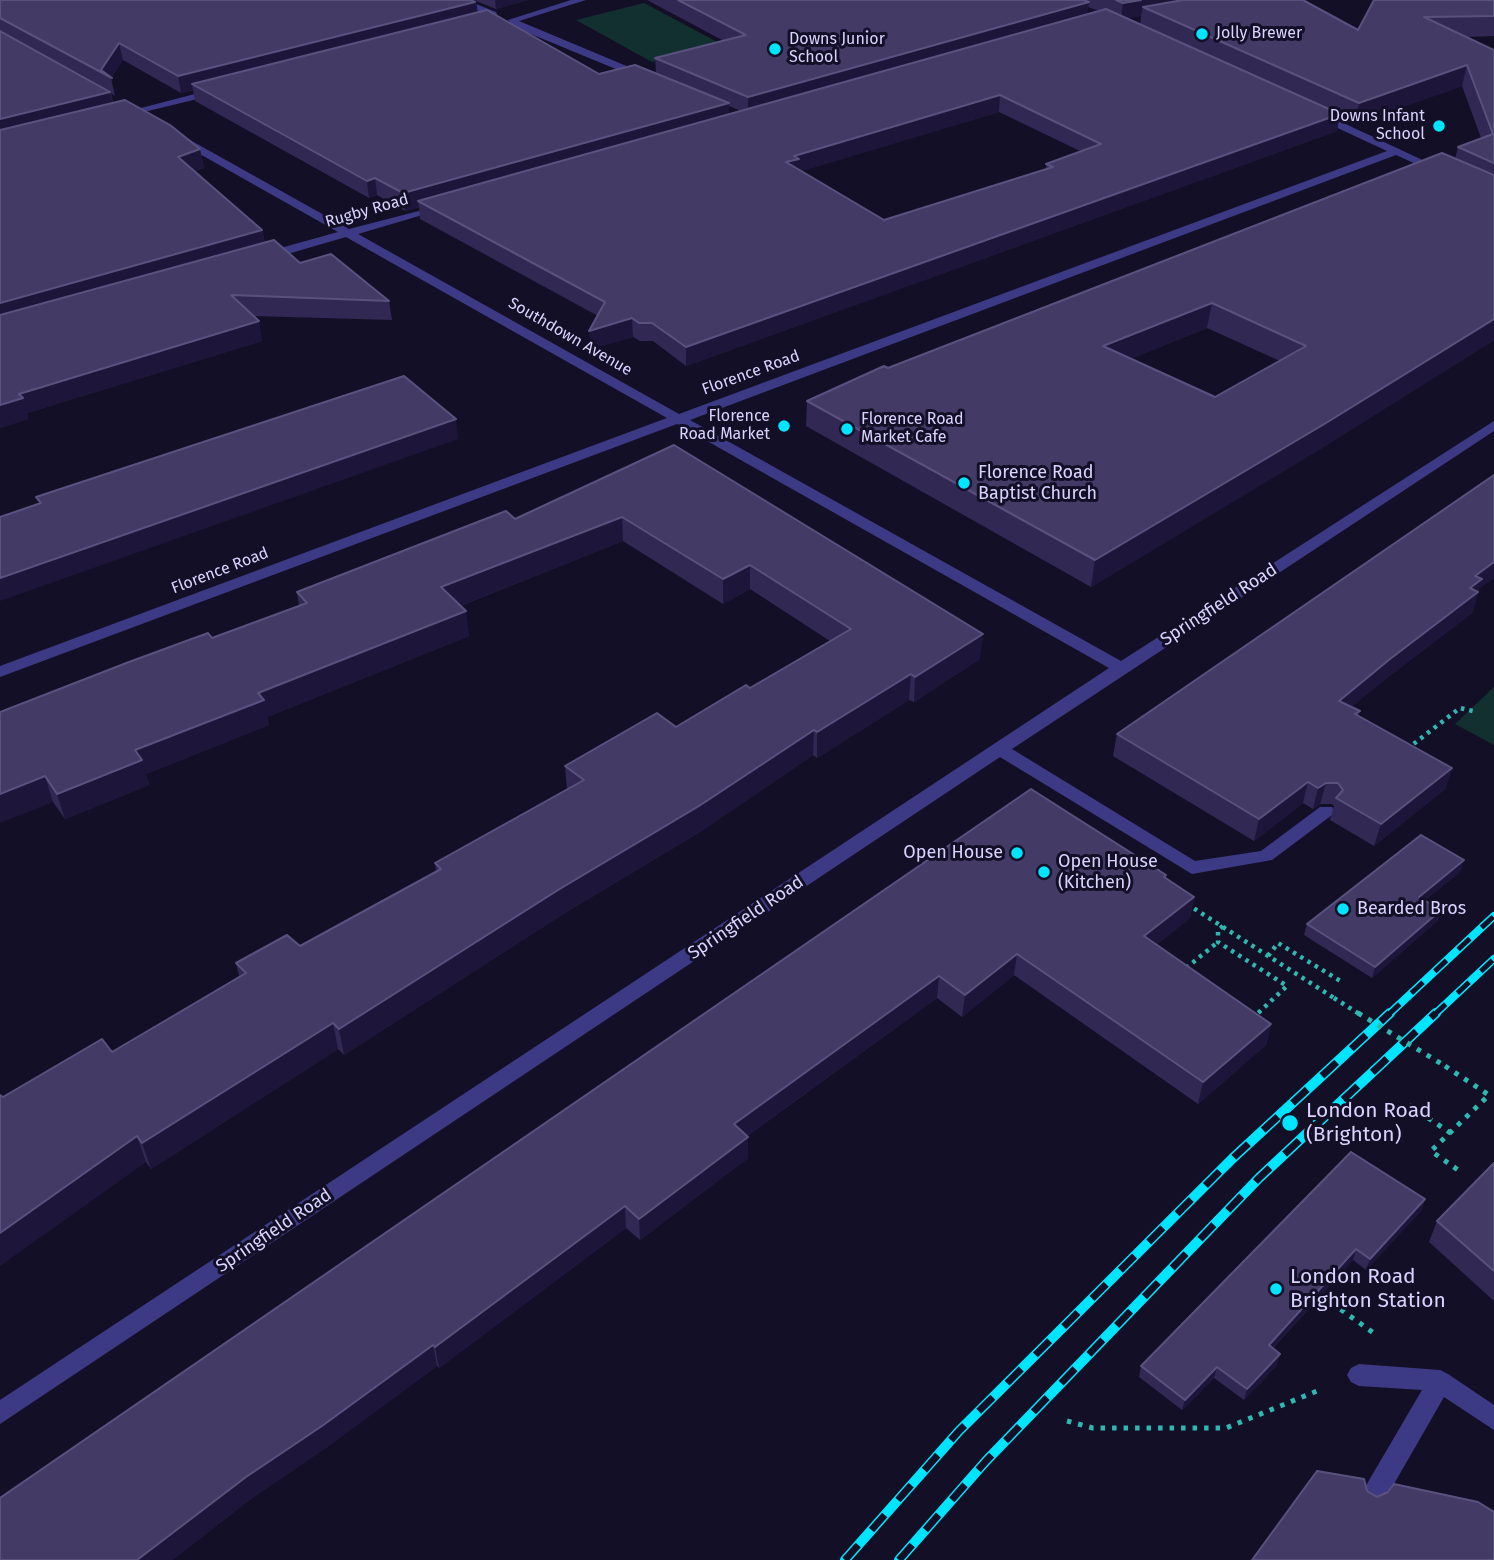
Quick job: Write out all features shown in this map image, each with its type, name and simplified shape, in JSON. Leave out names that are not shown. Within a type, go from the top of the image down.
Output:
[{"type":"street","points":[[458,0],[493,15],[494,20],[468,28]]},
{"type":"street","points":[[581,0],[513,20],[517,25],[650,80]]},
{"type":"street","points":[[106,118],[126,108],[227,88]]},
{"type":"street","points":[[1302,107],[1458,179]]},
{"type":"street","name":"Southdown Avenue","points":[[126,108],[1121,668]]},
{"type":"street","name":"Florence Road","points":[[0,672],[1397,151]]},
{"type":"street","name":"Rugby Road","points":[[244,262],[452,204]]},
{"type":"street","name":"Springfield Road","points":[[0,1413],[1121,668],[1494,425]]},
{"type":"street","points":[[1000,749],[1192,868],[1266,856],[1325,811]]},
{"type":"street","points":[[1359,1375],[1440,1381],[1494,1419]]},
{"type":"street","points":[[1370,1502],[1440,1381]]},
{"type":"path","points":[[1398,755],[1461,708],[1478,712]]},
{"type":"path","points":[[1192,868],[1177,898],[1489,1096],[1431,1152],[1461,1172]]},
{"type":"path","points":[[1218,942],[1218,930],[1223,926]]},
{"type":"path","points":[[1192,977],[1182,970],[1218,942]]},
{"type":"path","points":[[1218,942],[1287,986],[1253,1017],[1243,1010]]},
{"type":"path","points":[[1268,956],[1278,943],[1342,982]]},
{"type":"path","points":[[1409,1105],[1452,1134]]},
{"type":"path","points":[[1322,1296],[1372,1332]]},
{"type":"path","points":[[1067,1421],[1093,1428],[1226,1428],[1359,1375]]},
{"type":"green space","points":[[644,3],[721,44],[652,62],[576,20]]},
{"type":"green space","points":[[1494,687],[1494,745],[1455,724]]},
{"type":"building","points":[[0,0],[475,2],[178,76],[119,43],[101,70],[112,78],[0,18]]},
{"type":"building","name":"Downs Junior School","points":[[678,0],[1089,2],[748,97],[655,58],[746,35]]},
{"type":"building","points":[[1116,0],[1141,0],[1123,3]]},
{"type":"building","name":"Downs Infant School","points":[[1183,0],[1303,0],[1358,30],[1374,0],[1494,0],[1494,16],[1424,17],[1494,50],[1494,163],[1458,147],[1493,134],[1467,65],[1359,103],[1143,7]]},
{"type":"building","points":[[1106,9],[1340,114],[686,347],[652,323],[639,323],[632,318],[589,331],[605,302],[418,201]],"holes":[[[1000,95],[1101,144],[1046,164],[1053,167],[884,220],[786,162],[799,159],[794,156]]]},
{"type":"building","points":[[487,10],[599,74],[635,65],[729,103],[403,193],[375,178],[367,181],[192,84]]},
{"type":"building","points":[[0,31],[110,92],[0,119]]},
{"type":"building","points":[[125,100],[170,125],[200,149],[178,157],[262,230],[0,303],[0,130]]},
{"type":"building","points":[[1442,153],[1494,175],[1494,319],[1326,423],[1095,560],[807,401],[884,366],[888,368]],"holes":[[[1212,303],[1306,346],[1215,397],[1103,346]]]},
{"type":"building","points":[[274,240],[300,263],[331,254],[389,301],[231,295],[259,321],[19,394],[23,398],[0,405],[0,315]]},
{"type":"building","points":[[404,376],[456,419],[0,578],[0,517],[41,503],[36,497]]},
{"type":"building","points":[[674,445],[983,634],[915,677],[911,674],[817,732],[814,730],[699,806],[558,890],[339,1029],[333,1023],[142,1143],[137,1136],[0,1233],[0,1095],[3,1097],[102,1039],[112,1052],[246,973],[236,963],[287,935],[300,946],[441,869],[435,863],[584,780],[565,766],[657,713],[676,727],[746,685],[750,688],[851,629],[750,565],[723,579],[622,517],[441,587],[466,611],[258,693],[264,700],[135,750],[142,760],[57,794],[45,776],[0,794],[0,712],[208,633],[212,638],[307,603],[297,592],[506,511],[515,519]]},
{"type":"building","points":[[1494,475],[1494,562],[1475,576],[1482,579],[1470,588],[1478,592],[1339,701],[1360,711],[1355,714],[1452,768],[1381,824],[1336,798],[1343,790],[1338,783],[1326,783],[1318,788],[1308,782],[1259,819],[1117,734]]},
{"type":"building","points":[[1031,789],[1166,875],[1164,877],[1194,897],[1144,936],[1271,1024],[1203,1082],[1017,954],[965,995],[939,976],[734,1124],[748,1137],[639,1219],[625,1206],[435,1347],[433,1345],[322,1426],[246,1477],[137,1560],[0,1560],[0,1498]]},
{"type":"building","points":[[1421,835],[1464,860],[1419,897],[1441,910],[1375,967],[1307,924]]},
{"type":"building","name":"London Road Brighton Station","points":[[1351,1152],[1425,1199],[1370,1259],[1356,1249],[1269,1345],[1280,1354],[1247,1389],[1217,1367],[1185,1400],[1141,1366]]},
{"type":"building","points":[[1494,1163],[1494,1271],[1437,1221]]},
{"type":"building","points":[[1317,1471],[1364,1479],[1367,1491],[1377,1497],[1388,1492],[1394,1484],[1478,1502],[1494,1512],[1494,1560],[1252,1560]]},
{"type":"railway","points":[[1388,1015],[1494,916]]},
{"type":"railway","points":[[1434,1015],[1494,959]]},
{"type":"railway","points":[[845,1560],[959,1431],[1233,1158],[1390,1013]]},
{"type":"railway","points":[[899,1560],[986,1461],[1259,1178],[1436,1013]]},
{"type":"place","name":"Jolly Brewer","points":[[1202,34]]},
{"type":"place","name":"Downs Junior School","points":[[775,49]]},
{"type":"place","name":"Downs Infant School","points":[[1439,126]]},
{"type":"place","name":"Florence Road Market","points":[[784,426]]},
{"type":"place","name":"Florence Road Market Cafe","points":[[847,429]]},
{"type":"place","name":"Florence Road Baptist Church","points":[[964,483]]},
{"type":"place","name":"Open House","points":[[1017,853]]},
{"type":"place","name":"Open House (Kitchen)","points":[[1044,872]]},
{"type":"place","name":"Bearded Bros","points":[[1343,909]]},
{"type":"place","name":"London Road (Brighton)","points":[[1290,1123]]},
{"type":"place","name":"London Road Brighton Station","points":[[1276,1289]]}]
